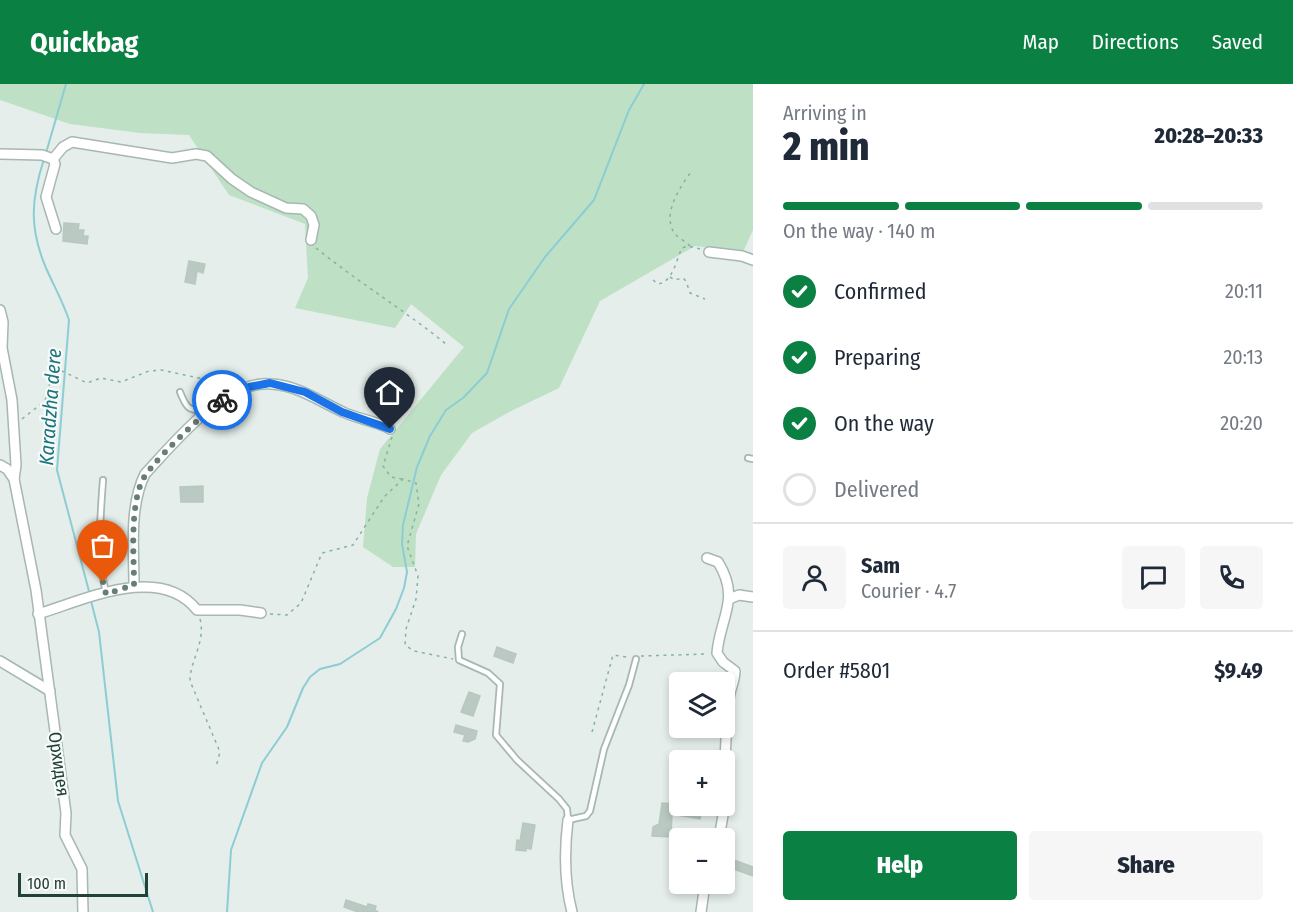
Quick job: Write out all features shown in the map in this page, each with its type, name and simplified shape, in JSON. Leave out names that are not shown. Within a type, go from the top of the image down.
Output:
[{"type":"street","points":[[0,154],[48,157],[72,142],[172,158],[196,154],[207,156],[232,179],[251,192],[286,208],[303,209],[311,216],[314,225],[310,240]]},
{"type":"street","points":[[48,157],[55,164],[46,197],[56,230]]},
{"type":"street","points":[[709,252],[742,256],[753,260]]},
{"type":"street","name":"Орхидея","points":[[0,310],[3,322],[2,348],[14,424],[16,465],[14,479],[36,590],[66,813],[65,835],[82,869],[83,912]]},
{"type":"street","points":[[134,585],[133,537],[141,482],[150,468],[208,410],[226,397],[249,387],[270,383],[305,392],[342,412],[390,429]]},
{"type":"street","points":[[0,465],[7,469],[14,479]]},
{"type":"street","points":[[707,558],[718,562],[725,573],[729,599],[717,653],[723,662],[735,671],[730,696],[726,750]]},
{"type":"street","points":[[38,614],[134,585],[168,590],[191,602],[197,610],[240,610],[261,613]]},
{"type":"street","points":[[729,599],[739,595],[753,597]]},
{"type":"street","points":[[0,661],[50,691]]},
{"type":"street","points":[[568,820],[564,855],[567,895],[572,912]]},
{"type":"street","points":[[701,912],[704,894]]},
{"type":"lane","points":[[180,392],[186,408],[192,411],[208,410]]},
{"type":"lane","points":[[103,480],[99,525],[100,569],[106,594]]},
{"type":"lane","points":[[462,634],[458,646],[459,660],[496,678],[500,688],[496,735],[517,760],[559,799],[567,809],[568,820],[586,816],[590,811],[604,749],[629,685],[634,662]]},
{"type":"path","points":[[690,172],[679,188],[672,207],[674,233],[690,246],[709,252]]},
{"type":"path","points":[[310,240],[316,248],[354,279],[410,315],[446,344]]},
{"type":"path","points":[[653,280],[658,284],[664,283],[682,248],[690,246]]},
{"type":"path","points":[[669,277],[675,280],[683,278],[690,293],[705,299]]},
{"type":"path","points":[[14,424],[29,416],[45,401],[52,375],[60,370],[87,383],[101,378],[121,382],[149,371],[161,370],[213,381],[233,382]]},
{"type":"path","points":[[390,429],[392,440],[383,466],[391,477],[416,483],[419,504],[407,546],[418,576],[416,598],[406,629],[405,645],[414,651],[459,660]]},
{"type":"path","points":[[261,613],[287,615],[301,603],[322,553],[353,545],[384,497],[403,479]]},
{"type":"path","points":[[197,610],[201,622],[201,636],[199,651],[190,672],[190,681],[220,752],[216,767]]},
{"type":"path","points":[[592,732],[613,655],[626,657],[634,662],[638,656],[647,655],[686,656],[717,653]]},
{"type":"green space","points":[[0,84],[753,84],[753,230],[743,252],[695,246],[600,301],[559,388],[472,433],[441,475],[416,534],[415,567],[393,567],[363,547],[367,498],[380,449],[464,347],[411,304],[395,328],[295,308],[308,278],[305,224],[229,195],[189,135],[140,133],[70,124],[0,100]]},
{"type":"building","points":[[64,223],[79,224],[78,230],[84,230],[83,236],[88,236],[87,244],[63,241]]},
{"type":"building","points":[[189,261],[205,264],[203,273],[197,271],[195,284],[185,282]]},
{"type":"building","points":[[203,486],[203,502],[181,502],[180,487]]},
{"type":"building","points":[[497,647],[516,654],[513,663],[494,656]]},
{"type":"building","points":[[469,692],[480,696],[473,716],[461,712]]},
{"type":"building","points":[[456,725],[477,731],[475,739],[468,742],[463,741],[465,735],[454,732]]},
{"type":"building","points":[[662,803],[669,804],[669,816],[672,816],[669,837],[652,836],[653,827],[659,824]]},
{"type":"building","points":[[683,816],[701,816],[700,819]]},
{"type":"building","points":[[523,823],[535,825],[531,849],[526,848],[526,851],[516,850]]},
{"type":"building","points":[[735,860],[753,867],[753,876],[735,869]]},
{"type":"building","points":[[346,900],[367,907],[368,904],[376,906],[375,910],[378,912],[358,912],[344,907]]},
{"type":"waterway","name":"Karadzha dere","points":[[46,153],[66,84]]},
{"type":"waterway","points":[[227,912],[231,850],[262,763],[287,727],[310,677],[320,669],[340,664],[380,638],[396,609],[404,588],[407,572],[402,544],[403,525],[417,467],[430,436],[446,410],[463,398],[487,373],[509,309],[545,257],[594,200],[629,110],[644,84]]},
{"type":"waterway","name":"Karadzha dere","points":[[44,159],[36,187],[34,226],[46,268],[69,320],[57,470],[90,595]]},
{"type":"waterway","name":"Karadzha dere","points":[[91,601],[99,632],[118,801],[153,912]]},
{"type":"way so far","points":[[103,582],[106,594],[134,585],[133,537],[141,482],[150,468],[208,410],[222,400]]},
{"type":"route","points":[[222,400],[249,387],[270,383],[305,392],[342,412],[390,429]]}]
